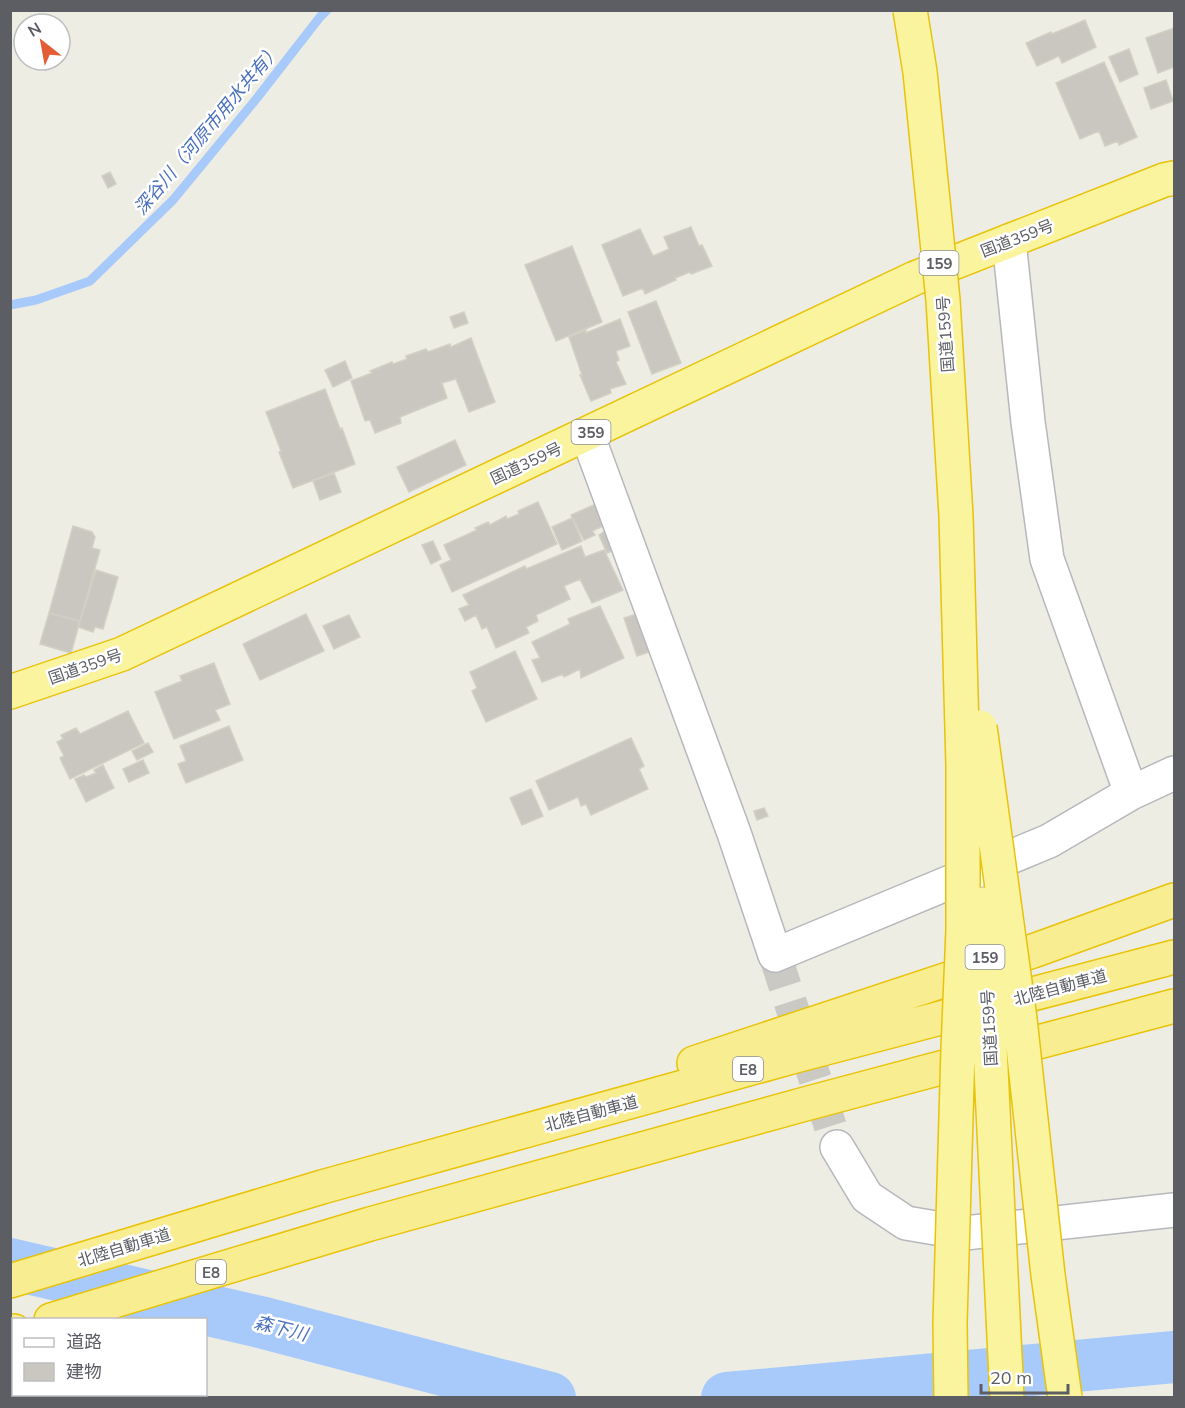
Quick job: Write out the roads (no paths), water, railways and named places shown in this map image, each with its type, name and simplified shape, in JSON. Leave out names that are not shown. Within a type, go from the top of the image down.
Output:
[{"type":"highway","name":"国道159号","points":[[910,10],[920,72],[943,300],[956,516],[963,765],[963,930],[950,1323],[951,1398]]},
{"type":"highway","name":"国道359号","points":[[10,692],[122,654],[915,278],[1174,178]]},
{"type":"highway","name":"国道159号","points":[[956,516],[968,643],[976,766],[1007,1398]]},
{"type":"highway","name":"159","points":[[968,643],[1017,996],[1048,1275],[1065,1398]]},
{"type":"highway","points":[[322,1187],[1034,951],[1174,900]]},
{"type":"highway","name":"159","points":[[938,1398],[937,1326],[949,1047],[963,930]]},
{"type":"highway","name":"北陸自動車道","points":[[10,1281],[322,1187],[799,1055],[1174,957]]},
{"type":"highway","name":"E8","points":[[58,1318],[370,1224],[816,1101],[1174,1006]]},
{"type":"highway","points":[[464,1198],[585,1174],[1009,1064],[1174,1030]]},
{"type":"street","points":[[1009,241],[1028,422],[1047,559],[1131,793]]},
{"type":"street","points":[[587,434],[734,833],[775,955],[1049,841],[1131,793],[1174,773]]},
{"type":"street","points":[[837,1147],[867,1197],[906,1223],[965,1233],[1174,1210]]},
{"type":"waterway","name":"深谷川（河原市用水共有）","points":[[10,305],[36,300],[90,281],[173,200],[327,10]]},
{"type":"waterway","name":"森下川","points":[[10,1264],[260,1322],[550,1398]]},
{"type":"waterway","name":"森下川","points":[[727,1398],[1174,1357]]},
{"type":"tunnel","points":[[775,955],[837,1147]]}]
